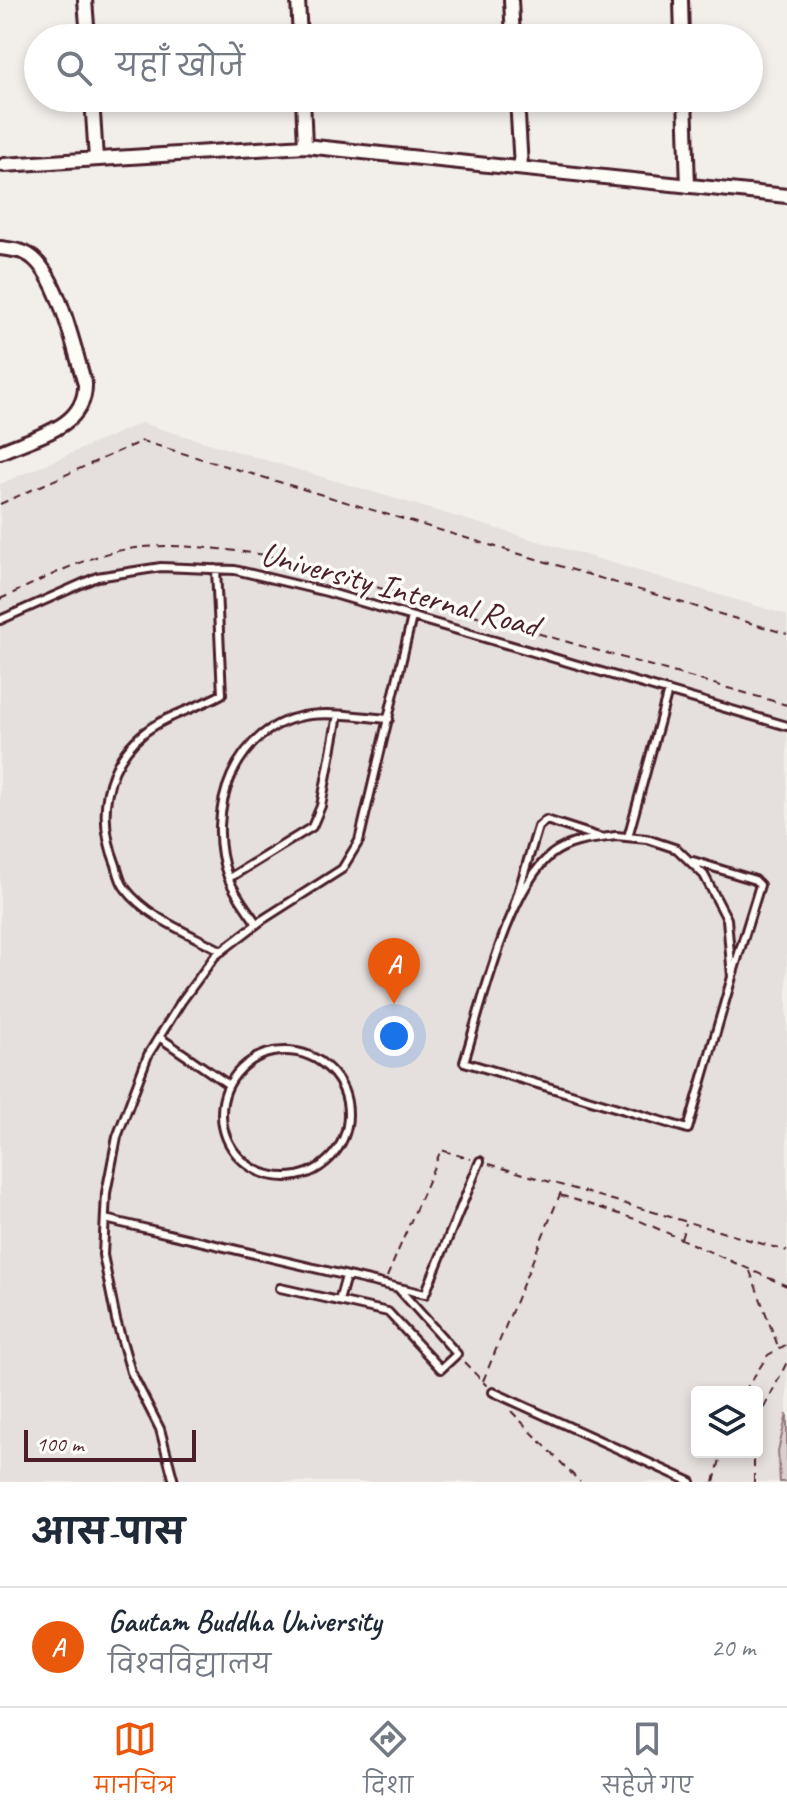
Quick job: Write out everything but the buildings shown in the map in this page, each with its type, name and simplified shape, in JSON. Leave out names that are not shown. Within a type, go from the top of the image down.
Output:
[{"type":"street","points":[[85,0],[87,24]]},
{"type":"street","points":[[298,0],[299,24]]},
{"type":"street","points":[[511,0],[512,24]]},
{"type":"street","points":[[681,0],[682,24]]},
{"type":"street","points":[[93,112],[96,159]]},
{"type":"street","points":[[304,112],[305,146]]},
{"type":"street","points":[[518,112],[521,168]]},
{"type":"street","points":[[685,112],[688,186]]},
{"type":"street","points":[[4,165],[305,146],[787,196]]},
{"type":"street","points":[[0,248],[26,253],[43,268],[52,283],[85,384],[80,412],[67,423],[0,452]]},
{"type":"lane","name":"University Internal Road","points":[[0,620],[97,577],[161,567],[235,570],[327,592],[787,726]]},
{"type":"lane","points":[[216,569],[222,694],[145,732],[126,752],[110,780],[103,827],[124,887],[151,912],[222,951]]},
{"type":"lane","points":[[174,1482],[160,1429],[131,1372],[116,1320],[103,1255],[117,1137],[148,1055],[181,1002],[222,951],[257,924],[342,869],[359,841],[412,617]]},
{"type":"lane","points":[[628,837],[668,691]]},
{"type":"lane","points":[[257,924],[229,878],[219,817],[231,774],[250,746],[279,726],[307,715],[389,719]]},
{"type":"lane","points":[[229,878],[304,835],[312,827],[321,806],[338,715]]},
{"type":"lane","points":[[601,838],[546,820],[538,827],[464,1062],[688,1129],[760,885],[755,880],[689,860]]},
{"type":"lane","points":[[509,921],[537,869],[553,853],[578,841],[628,837],[677,849],[704,875],[727,919],[732,977]]},
{"type":"lane","points":[[159,1037],[229,1085]]},
{"type":"lane","points":[[278,1050],[305,1053],[325,1064],[341,1083],[348,1107],[347,1128],[334,1154],[317,1169],[291,1178],[267,1175],[245,1164],[230,1147],[221,1120],[224,1095],[229,1085],[235,1073],[253,1058],[278,1050]]},
{"type":"lane","points":[[105,1219],[425,1294],[480,1161]]},
{"type":"lane","points":[[339,1301],[346,1276]]},
{"type":"lane","points":[[280,1288],[388,1312],[441,1369],[457,1354],[398,1288]]},
{"type":"lane","points":[[493,1392],[691,1482]]},
{"type":"path","points":[[0,504],[142,441],[787,634]]},
{"type":"path","points":[[384,1285],[441,1150],[787,1251]]},
{"type":"path","points":[[483,1381],[564,1186]]},
{"type":"path","points":[[560,1195],[638,1220],[787,1286]]},
{"type":"path","points":[[681,1239],[686,1222]]},
{"type":"path","points":[[749,1270],[779,1349]]},
{"type":"path","points":[[748,1386],[768,1355],[787,1344]]},
{"type":"path","points":[[457,1354],[580,1482]]},
{"type":"path","points":[[763,1410],[787,1362]]},
{"type":"path","points":[[714,1482],[720,1458]]},
{"type":"path","points":[[754,1458],[754,1482]]},
{"type":"shaded area","points":[[141,423],[787,615],[787,1482],[0,1482],[0,484]]},
{"type":"shaded area","points":[[787,1414],[787,1482],[780,1482],[778,1451]]},
{"type":"place","name":"Gautam Buddha University","points":[[394,1004]]}]
